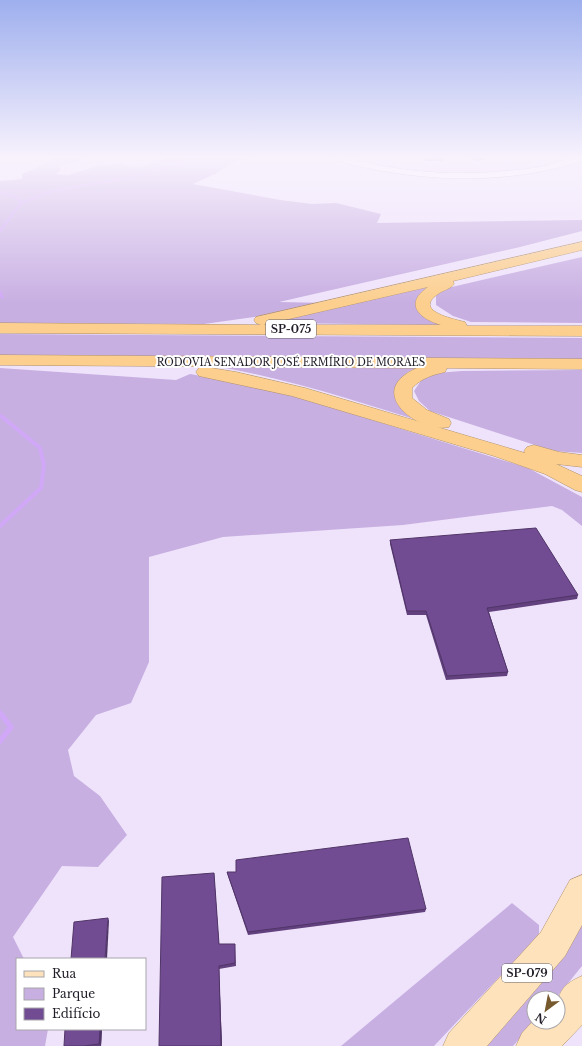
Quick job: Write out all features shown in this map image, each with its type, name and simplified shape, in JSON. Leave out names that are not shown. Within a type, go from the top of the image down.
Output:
[{"type":"highway","points":[[177,328],[248,322],[277,317],[582,246]]},
{"type":"highway","points":[[491,331],[438,319],[424,309],[424,298],[438,286],[448,283],[568,254],[582,253]]},
{"type":"highway","name":"SP-075","points":[[0,328],[582,331]]},
{"type":"highway","name":"RODOVIA SENADOR JOSÉ ERMÍRIO DE MORAES","points":[[0,360],[582,364]]},
{"type":"highway","points":[[119,361],[221,375],[299,392],[538,464],[582,485]]},
{"type":"highway","points":[[479,363],[429,369],[411,377],[403,387],[403,398],[412,409],[432,420],[558,458],[582,461]]},
{"type":"main road","name":"SP-079","points":[[462,1046],[552,944],[582,892]]},
{"type":"main road","points":[[535,1046],[571,1010],[582,994]]},
{"type":"green space","points":[[0,206],[348,206],[381,214],[377,223],[582,220],[582,231],[520,247],[279,302],[329,303],[268,315],[204,324],[0,323]]},
{"type":"green space","points":[[582,257],[582,323],[471,322],[453,316],[436,305],[436,294],[443,289]]},
{"type":"green space","points":[[441,282],[419,301],[447,325],[272,323],[272,322]]},
{"type":"green space","points":[[0,334],[582,338],[582,359],[0,355]]},
{"type":"green space","points":[[220,367],[418,368],[405,374],[398,386],[437,426],[302,386],[248,372]]},
{"type":"green space","points":[[0,368],[176,380],[190,374],[242,383],[294,396],[528,468],[582,497],[582,526],[562,510],[552,506],[403,525],[223,537],[149,557],[149,662],[131,703],[96,715],[68,750],[74,776],[100,796],[127,835],[98,867],[62,866],[13,937],[24,958],[16,958],[16,1030],[48,1030],[45,1046],[0,1046]]},
{"type":"green space","points":[[582,370],[582,453],[553,451],[430,411],[419,401],[414,391],[422,379],[436,373],[462,371]]},
{"type":"green space","points":[[512,903],[539,925],[539,935],[434,1046],[341,1046]]},
{"type":"green space","points":[[582,925],[582,966],[562,990],[533,990],[560,957]]},
{"type":"green space","points":[[526,998],[526,1030],[528,1030],[513,1046],[487,1046]]},
{"type":"building","points":[[536,528],[578,595],[487,608],[508,672],[447,676],[426,611],[407,611],[390,540]]},
{"type":"building","points":[[408,838],[426,909],[248,932],[227,872],[236,872],[236,860]]},
{"type":"building","points":[[214,873],[219,944],[235,944],[235,963],[219,966],[221,1046],[159,1046],[162,877]]},
{"type":"building","points":[[108,918],[105,958],[71,958],[74,922]]},
{"type":"building","points":[[65,1030],[100,1030],[99,1044],[64,1046]]},
{"type":"waterway","points":[[0,231],[19,206]]},
{"type":"waterway","points":[[0,292],[2,297]]},
{"type":"waterway","points":[[0,526],[41,488],[44,465],[40,448],[1,416]]},
{"type":"waterway","points":[[0,713],[11,727],[0,741]]}]
